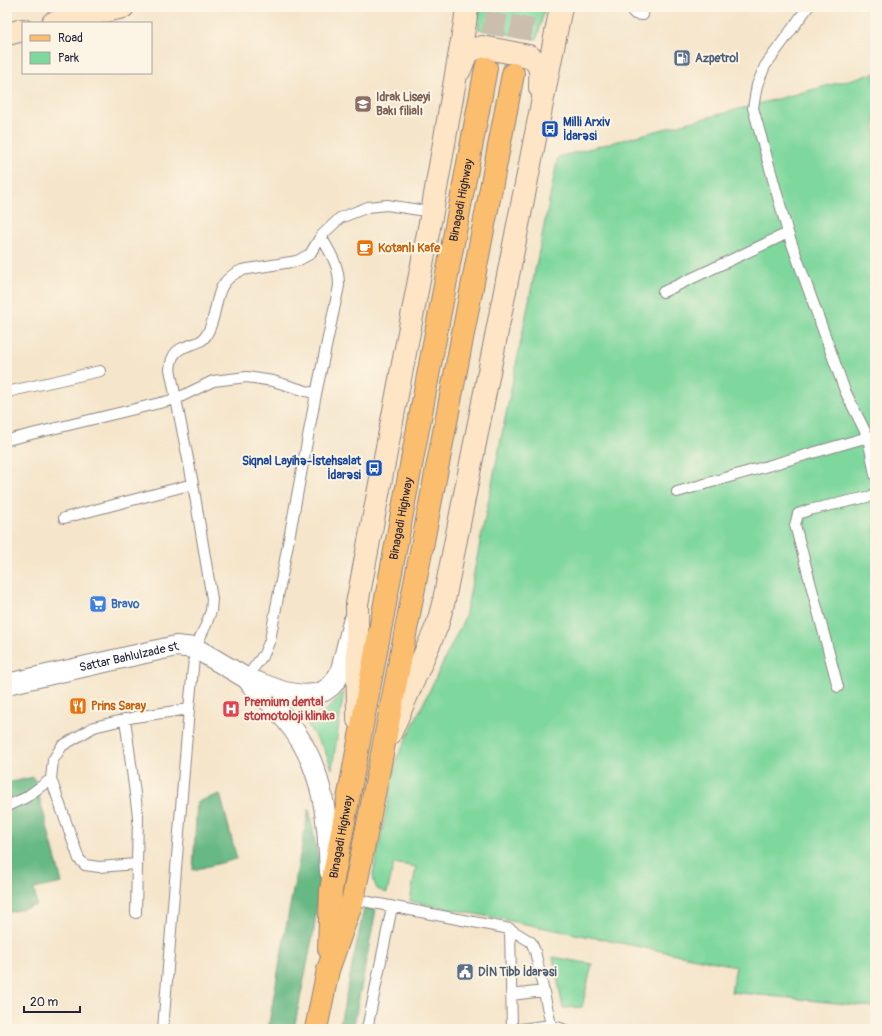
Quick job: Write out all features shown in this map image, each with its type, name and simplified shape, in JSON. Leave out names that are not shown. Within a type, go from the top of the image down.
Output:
[{"type":"main road","points":[[57,22],[123,7]]},
{"type":"main road","points":[[358,742],[357,604],[432,212],[467,7]]},
{"type":"main road","points":[[384,749],[437,626],[444,600],[561,7]]},
{"type":"main road","points":[[7,34],[22,30]]},
{"type":"main road","points":[[454,88],[465,56],[475,48],[482,47],[530,56],[539,65],[541,107]]},
{"type":"main road","name":"Binagadi Highway","points":[[328,970],[331,890],[486,68]]},
{"type":"main road","name":"Binagadi Highway","points":[[316,1029],[328,970],[353,899],[384,749],[512,74]]},
{"type":"street","points":[[246,678],[284,692],[303,695],[316,694],[324,691],[336,680],[341,670],[357,604]]},
{"type":"street","name":"Sattar Bahlulzade st.","points":[[7,684],[176,646],[195,648],[246,678]]},
{"type":"street","points":[[246,678],[287,721],[311,759],[323,796],[331,890]]},
{"type":"lane","points":[[628,7],[634,14],[643,15]]},
{"type":"lane","points":[[808,7],[765,66],[757,85],[752,108],[788,233],[845,391],[871,436],[875,475]]},
{"type":"lane","points":[[163,1029],[188,709],[195,648],[211,611],[212,599],[193,484],[170,369],[173,357],[179,349],[203,341],[208,333],[215,312],[218,295],[226,281],[234,273],[242,270],[297,261],[310,254],[321,236],[340,218],[368,207],[387,205],[432,212]]},
{"type":"lane","points":[[663,292],[788,233]]},
{"type":"lane","points":[[246,678],[264,654],[270,640],[316,394],[339,286],[337,265],[321,236]]},
{"type":"lane","points":[[7,392],[100,371]]},
{"type":"lane","points":[[7,440],[176,399],[213,381],[247,377],[273,381],[316,394]]},
{"type":"lane","points":[[676,492],[871,436]]},
{"type":"lane","points":[[64,518],[193,484]]},
{"type":"lane","points":[[838,687],[795,525],[798,514],[872,496],[875,493]]},
{"type":"lane","points":[[136,864],[99,867],[85,865],[78,859],[51,779],[53,760],[62,746],[94,727],[125,719],[188,709]]},
{"type":"lane","points":[[125,719],[138,816],[136,913]]},
{"type":"lane","points":[[7,806],[25,798],[51,779]]},
{"type":"lane","points":[[353,899],[510,929],[531,942],[535,951],[551,1025]]},
{"type":"lane","points":[[367,1029],[392,907]]},
{"type":"lane","points":[[510,929],[512,1029]]},
{"type":"lane","points":[[511,995],[544,992]]},
{"type":"lane","points":[[521,1029],[551,1025],[563,1029]]},
{"type":"green space","points":[[479,7],[545,7],[537,39],[478,29]]},
{"type":"green space","points":[[875,73],[875,1007],[731,992],[736,966],[410,901],[416,867],[394,863],[387,893],[377,889],[373,874],[397,758],[465,617],[558,157]]},
{"type":"green space","points":[[344,691],[332,769],[325,751],[302,717],[317,714],[326,710]]},
{"type":"green space","points":[[34,777],[62,883],[34,889],[37,905],[7,913],[7,783]]},
{"type":"green space","points":[[220,794],[237,859],[193,870],[197,802]]},
{"type":"green space","points":[[309,809],[319,863],[319,887],[314,930],[294,1029],[268,1029],[288,916]]},
{"type":"green space","points":[[364,908],[376,910],[353,1029],[339,1029]]},
{"type":"green space","points":[[553,957],[592,964],[582,1007],[563,1008]]},
{"type":"tunnel","points":[[486,67],[498,7]]},
{"type":"tunnel","points":[[513,71],[526,7]]},
{"type":"place","name":"Azpetrol","points":[[682,58]]},
{"type":"place","name":"Idrak Liseyi Bakı filialı","points":[[363,104]]},
{"type":"place","name":"Milli Arxiv İdarəsi","points":[[550,129]]},
{"type":"place","name":"Kotanlı Kafe","points":[[365,248]]},
{"type":"place","name":"Siqnal Layihə-İstehsalat İdarəsi","points":[[374,468]]},
{"type":"place","name":"Bravo","points":[[98,604]]},
{"type":"place","name":"Prins Saray","points":[[78,706]]},
{"type":"place","name":"Premium dental stomotoloji klinika","points":[[231,709]]},
{"type":"place","name":"DİN Tibb İdarəsi","points":[[465,972]]}]
